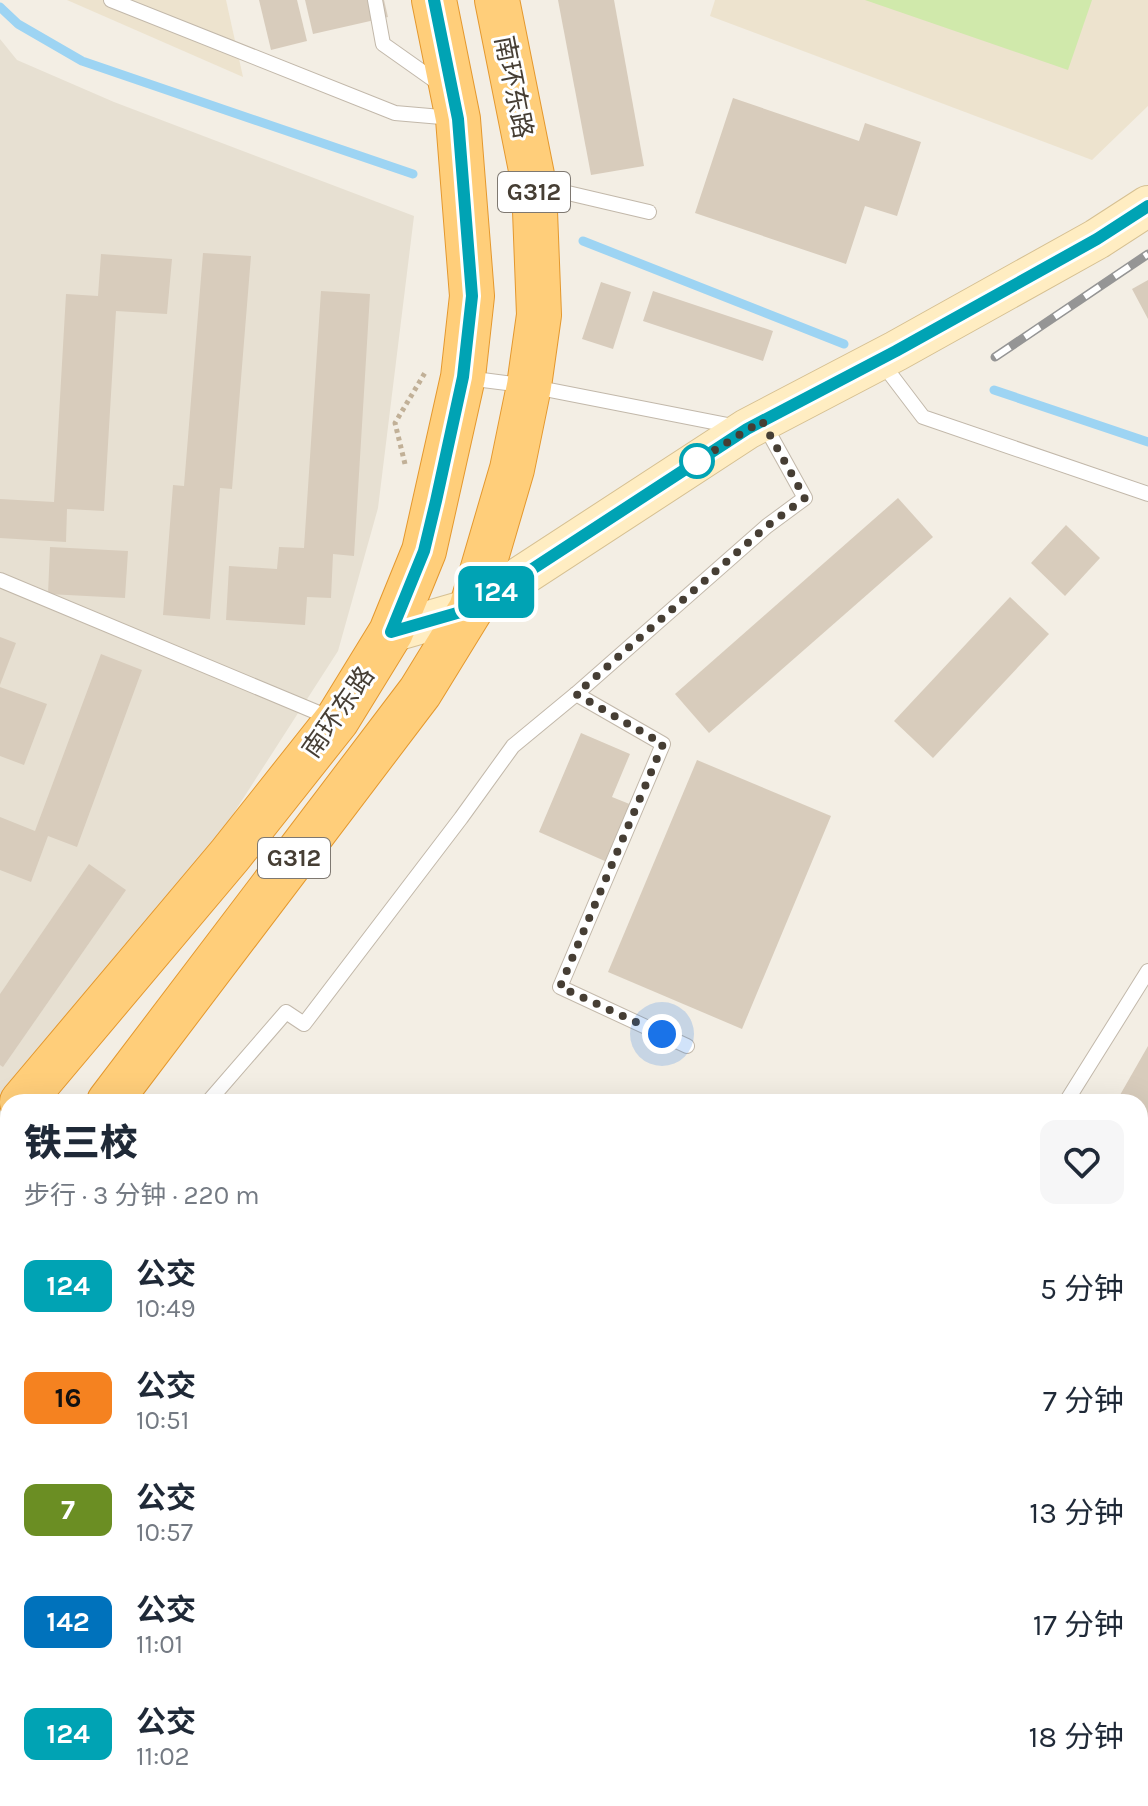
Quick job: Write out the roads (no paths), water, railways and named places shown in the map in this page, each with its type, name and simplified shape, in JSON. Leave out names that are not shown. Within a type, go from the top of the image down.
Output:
[{"type":"highway","name":"南环东路","points":[[29,1094],[230,855],[337,720],[391,632],[424,551],[463,377],[472,296],[456,106],[434,0]]},
{"type":"highway","name":"南环东路","points":[[115,1094],[420,692],[471,609],[512,469],[529,386],[539,315],[534,185],[497,0]]},
{"type":"main road","points":[[391,632],[471,609],[754,425],[879,360],[1097,239],[1148,206]]},
{"type":"lane","points":[[111,0],[395,113],[456,106]]},
{"type":"lane","points":[[375,0],[383,44],[456,106]]},
{"type":"lane","points":[[534,185],[649,212]]},
{"type":"lane","points":[[879,360],[923,417],[1148,494]]},
{"type":"lane","points":[[215,1094],[286,1012],[304,1024],[513,746],[767,526],[805,498],[754,425],[463,377]]},
{"type":"lane","points":[[0,580],[337,720]]},
{"type":"lane","points":[[576,694],[663,744],[560,987],[687,1046]]},
{"type":"lane","points":[[1071,1094],[1148,971]]},
{"type":"waterway","points":[[0,7],[18,24],[82,61],[413,174]]},
{"type":"waterway","points":[[583,241],[844,344]]},
{"type":"waterway","points":[[994,390],[1148,442]]},
{"type":"railway","points":[[995,357],[1148,254]]}]
